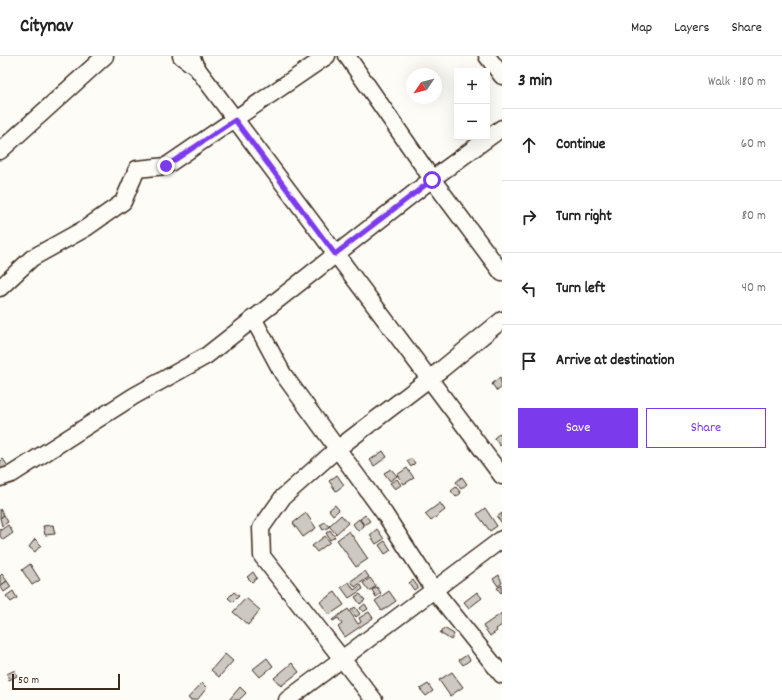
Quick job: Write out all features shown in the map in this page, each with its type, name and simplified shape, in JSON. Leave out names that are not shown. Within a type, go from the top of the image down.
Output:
[{"type":"street","points":[[0,151],[105,56]]},
{"type":"street","points":[[181,56],[193,62],[502,476]]},
{"type":"street","points":[[0,288],[32,258],[86,228],[123,202],[137,169],[166,166],[327,56]]},
{"type":"street","points":[[347,56],[432,180],[502,273]]},
{"type":"street","points":[[487,56],[502,76]]},
{"type":"street","points":[[0,478],[12,474],[134,396],[206,356],[335,254],[502,128]]},
{"type":"street","points":[[253,318],[283,374],[384,513],[434,590],[502,675]]},
{"type":"street","points":[[374,700],[262,556],[261,528],[283,497],[338,449],[429,379],[502,320]]},
{"type":"street","points":[[287,700],[502,539]]},
{"type":"building","points":[[500,377],[502,387],[497,391],[492,384]]},
{"type":"building","points":[[500,433],[502,436],[502,444],[500,446],[494,438]]},
{"type":"building","points":[[383,451],[387,457],[374,466],[370,460]]},
{"type":"building","points":[[411,458],[415,463],[411,467],[407,461]]},
{"type":"building","points":[[3,459],[8,466],[0,472],[0,462]]},
{"type":"building","points":[[407,468],[414,478],[404,484],[397,475]]},
{"type":"building","points":[[391,469],[397,476],[390,481],[384,473]]},
{"type":"building","points":[[337,475],[344,485],[336,491],[329,481]]},
{"type":"building","points":[[462,477],[467,484],[461,489],[456,482]]},
{"type":"building","points":[[397,479],[401,485],[395,489],[390,483]]},
{"type":"building","points":[[456,487],[461,493],[456,497],[451,491]]},
{"type":"building","points":[[440,503],[445,510],[431,521],[425,514]]},
{"type":"building","points":[[335,505],[339,510],[333,515],[329,510]]},
{"type":"building","points":[[485,508],[497,526],[490,531],[477,514]]},
{"type":"building","points":[[0,509],[4,515],[0,518]]},
{"type":"building","points":[[306,513],[316,528],[303,537],[293,523]]},
{"type":"building","points":[[502,513],[502,523],[497,517]]},
{"type":"building","points":[[4,515],[8,522],[2,526],[0,518]]},
{"type":"building","points":[[341,515],[348,523],[336,534],[329,526]]},
{"type":"building","points":[[365,515],[370,521],[364,525],[360,519]]},
{"type":"building","points":[[359,519],[364,526],[358,531],[353,524]]},
{"type":"building","points":[[325,522],[329,527],[323,530],[320,525]]},
{"type":"building","points":[[8,525],[13,533],[3,540],[0,536],[0,528],[1,530]]},
{"type":"building","points":[[53,525],[55,534],[45,535],[43,526]]},
{"type":"building","points":[[377,529],[384,539],[376,544],[370,535]]},
{"type":"building","points":[[330,530],[335,537],[330,540],[326,533]]},
{"type":"building","points":[[349,531],[368,559],[356,567],[337,540]]},
{"type":"building","points":[[325,536],[330,542],[317,552],[312,546]]},
{"type":"building","points":[[35,539],[41,545],[35,552],[29,547]]},
{"type":"building","points":[[385,541],[391,550],[385,554],[379,545]]},
{"type":"building","points":[[30,564],[40,580],[32,585],[22,570]]},
{"type":"building","points":[[365,571],[369,577],[355,587],[351,581]]},
{"type":"building","points":[[253,572],[257,578],[252,582],[247,577]]},
{"type":"building","points":[[2,574],[7,581],[0,586],[0,576]]},
{"type":"building","points":[[499,575],[502,583],[498,586],[493,579]]},
{"type":"building","points":[[370,578],[376,586],[369,591],[363,583]]},
{"type":"building","points":[[413,580],[418,587],[414,590],[409,583]]},
{"type":"building","points":[[7,581],[11,587],[4,592],[0,586]]},
{"type":"building","points":[[349,582],[354,590],[361,585],[363,589],[349,598],[341,587]]},
{"type":"building","points":[[502,585],[502,592],[501,593],[497,588]]},
{"type":"building","points":[[377,587],[381,593],[376,597],[372,590]]},
{"type":"building","points":[[13,591],[17,598],[11,602],[6,596]]},
{"type":"building","points":[[389,591],[396,601],[382,611],[375,601]]},
{"type":"building","points":[[234,592],[239,596],[233,602],[228,598]]},
{"type":"building","points":[[335,592],[344,605],[329,615],[320,602]]},
{"type":"building","points":[[477,592],[482,598],[469,608],[464,602]]},
{"type":"building","points":[[360,594],[365,600],[360,604],[355,597]]},
{"type":"building","points":[[246,598],[260,610],[248,625],[233,612]]},
{"type":"building","points":[[365,604],[368,609],[363,612],[360,608]]},
{"type":"building","points":[[355,607],[360,614],[356,617],[351,610]]},
{"type":"building","points":[[348,609],[358,624],[361,622],[359,618],[369,612],[373,618],[345,637],[338,627],[342,624],[338,618],[333,621],[332,620]]},
{"type":"building","points":[[502,613],[502,625],[490,636],[483,626]]},
{"type":"building","points":[[444,628],[454,634],[451,640],[440,633]]},
{"type":"building","points":[[225,654],[233,661],[219,677],[211,670]]},
{"type":"building","points":[[467,655],[470,660],[463,665],[459,660]]},
{"type":"building","points":[[267,658],[273,666],[260,677],[253,669]]},
{"type":"building","points":[[292,663],[299,672],[281,686],[274,678]]},
{"type":"building","points":[[15,670],[17,676],[9,680],[7,674]]},
{"type":"building","points":[[452,672],[463,687],[450,696],[439,680]]},
{"type":"building","points":[[202,683],[207,688],[197,700],[190,700],[188,698]]},
{"type":"building","points":[[428,684],[433,691],[426,696],[420,689]]},
{"type":"building","points":[[240,687],[246,693],[239,700],[229,700]]},
{"type":"route","points":[[166,166],[235,120],[335,254],[432,180]]}]
